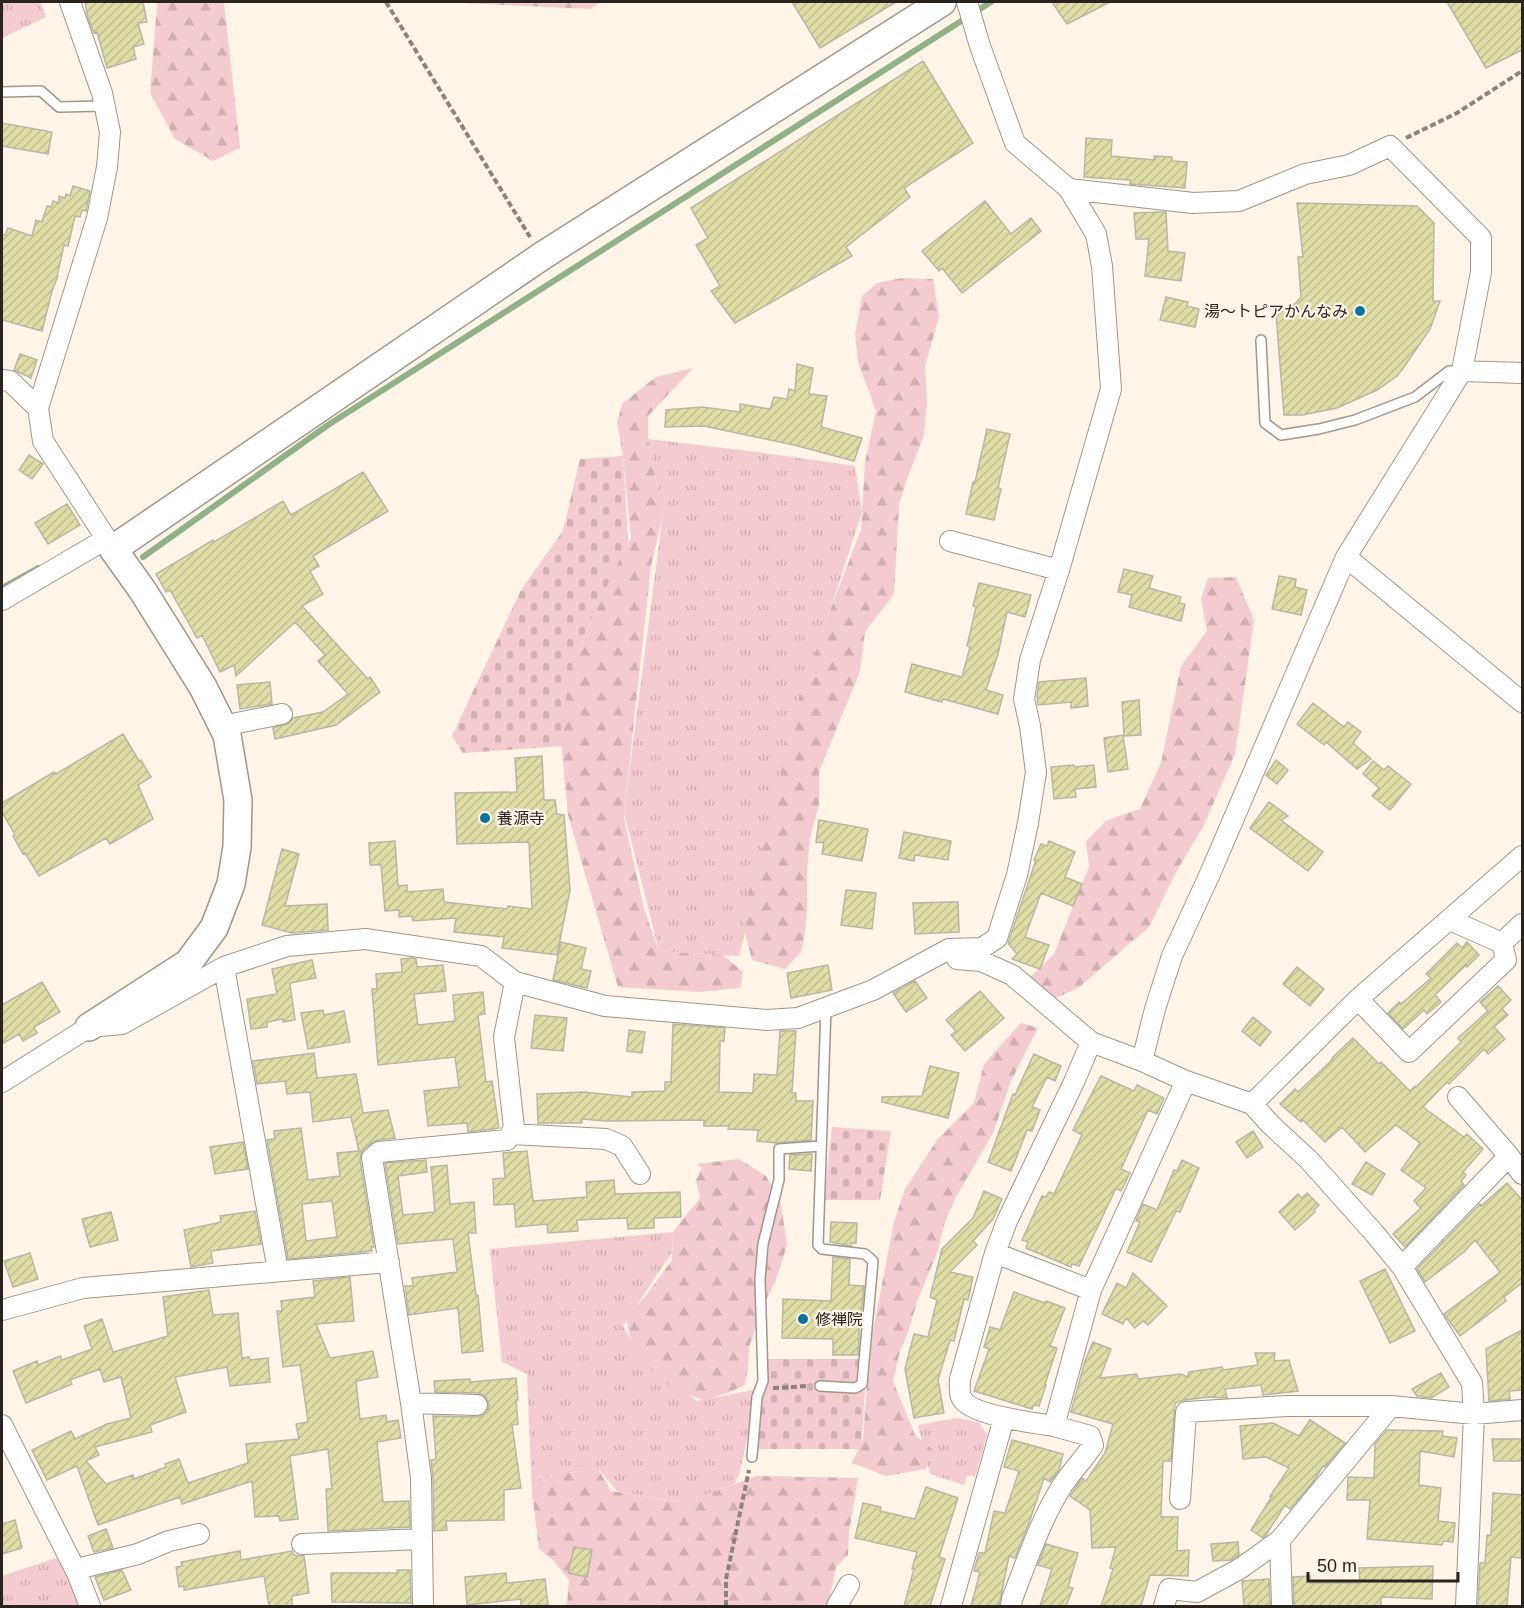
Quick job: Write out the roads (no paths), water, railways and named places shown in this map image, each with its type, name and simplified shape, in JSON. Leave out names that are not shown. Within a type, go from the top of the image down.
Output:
[{"type":"street","points":[[2,1082],[188,963],[214,928],[231,884],[237,848],[238,800],[227,735],[203,687],[143,591],[109,544],[43,441],[39,408],[97,218],[107,167],[110,132],[102,93],[70,2]]},
{"type":"street","points":[[2,600],[109,544],[542,256],[942,2]]},
{"type":"street","points":[[88,1027],[122,1024],[224,967],[287,945],[365,939],[481,956],[515,982],[605,1006],[766,1020],[798,1018],[873,990],[949,949],[982,948],[997,938],[1017,875],[1036,772],[1030,726],[1023,699],[1030,660],[1059,570],[1111,389],[1102,266],[1096,234],[1069,189],[1015,143],[980,46],[968,3]]},
{"type":"street","points":[[1069,189],[1193,203],[1239,201],[1305,174],[1349,165],[1390,146],[1481,238],[1481,272],[1462,371],[1346,556],[1213,867],[1172,956],[1142,1061]]},
{"type":"street","points":[[1462,371],[1522,373]]},
{"type":"street","points":[[2,380],[10,381],[39,408]]},
{"type":"street","points":[[950,541],[1059,570]]},
{"type":"street","points":[[1346,556],[1522,702]]},
{"type":"street","points":[[222,726],[282,714]]},
{"type":"street","points":[[1252,1104],[1358,999],[1522,856]]},
{"type":"street","points":[[1450,920],[1502,943]]},
{"type":"street","points":[[1502,943],[1522,924]]},
{"type":"street","points":[[1358,999],[1408,1052],[1506,960],[1502,943]]},
{"type":"street","points":[[940,955],[959,960],[981,961],[1012,975],[1091,1042],[1186,1081],[1252,1104],[1308,1159],[1375,1234],[1402,1268],[1472,1383],[1474,1414],[1466,1606]]},
{"type":"street","points":[[224,967],[278,1271]]},
{"type":"street","points":[[423,1606],[422,1478],[372,1158],[379,1152],[507,1140],[514,1128],[504,1037],[515,982]]},
{"type":"street","points":[[1011,1606],[1038,1532],[1062,1486],[1093,1445],[1090,1436],[1054,1426],[1004,1418],[971,1407],[964,1403],[960,1396],[960,1379],[995,1252],[1007,1221],[1091,1042]]},
{"type":"street","points":[[1054,1426],[1091,1290],[1186,1081]]},
{"type":"street","points":[[1458,1097],[1522,1174]]},
{"type":"street","points":[[511,1134],[606,1139],[622,1146],[640,1174]]},
{"type":"street","points":[[1402,1268],[1509,1156]]},
{"type":"street","points":[[995,1252],[1091,1290]]},
{"type":"street","points":[[2,1310],[83,1288],[389,1262]]},
{"type":"street","points":[[411,1403],[477,1405]]},
{"type":"street","points":[[1180,1499],[1186,1412],[1287,1406],[1391,1406],[1474,1414],[1522,1410]]},
{"type":"street","points":[[1164,1606],[1169,1589],[1197,1593],[1241,1568],[1280,1540],[1391,1406]]},
{"type":"street","points":[[951,1606],[1004,1418]]},
{"type":"street","points":[[2,1425],[77,1573],[90,1606]]},
{"type":"street","points":[[77,1573],[85,1567],[138,1554],[169,1541],[199,1534]]},
{"type":"street","points":[[302,1544],[422,1539]]},
{"type":"street","points":[[1280,1540],[1282,1606]]},
{"type":"street","points":[[837,1606],[849,1585]]},
{"type":"lane","points":[[2,92],[41,91],[59,107],[104,105]]},
{"type":"lane","points":[[1261,340],[1266,423],[1281,435],[1355,420],[1415,397],[1449,371],[1462,371]]},
{"type":"lane","points":[[820,1386],[855,1388],[862,1384],[873,1261],[865,1254],[822,1249],[818,1245],[826,1008]]},
{"type":"lane","points":[[752,1457],[758,1397],[763,1381],[760,1279],[764,1244],[779,1180],[779,1149],[821,1146]]},
{"type":"waterway","points":[[143,557],[328,425],[991,2]]},
{"type":"waterway","points":[[2,588],[38,568]]},
{"type":"place","name":"湯～トピアかんなみ","points":[[1360,311]]},
{"type":"place","name":"養源寺","points":[[485,818]]},
{"type":"place","name":"修禅院","points":[[803,1319]]}]
